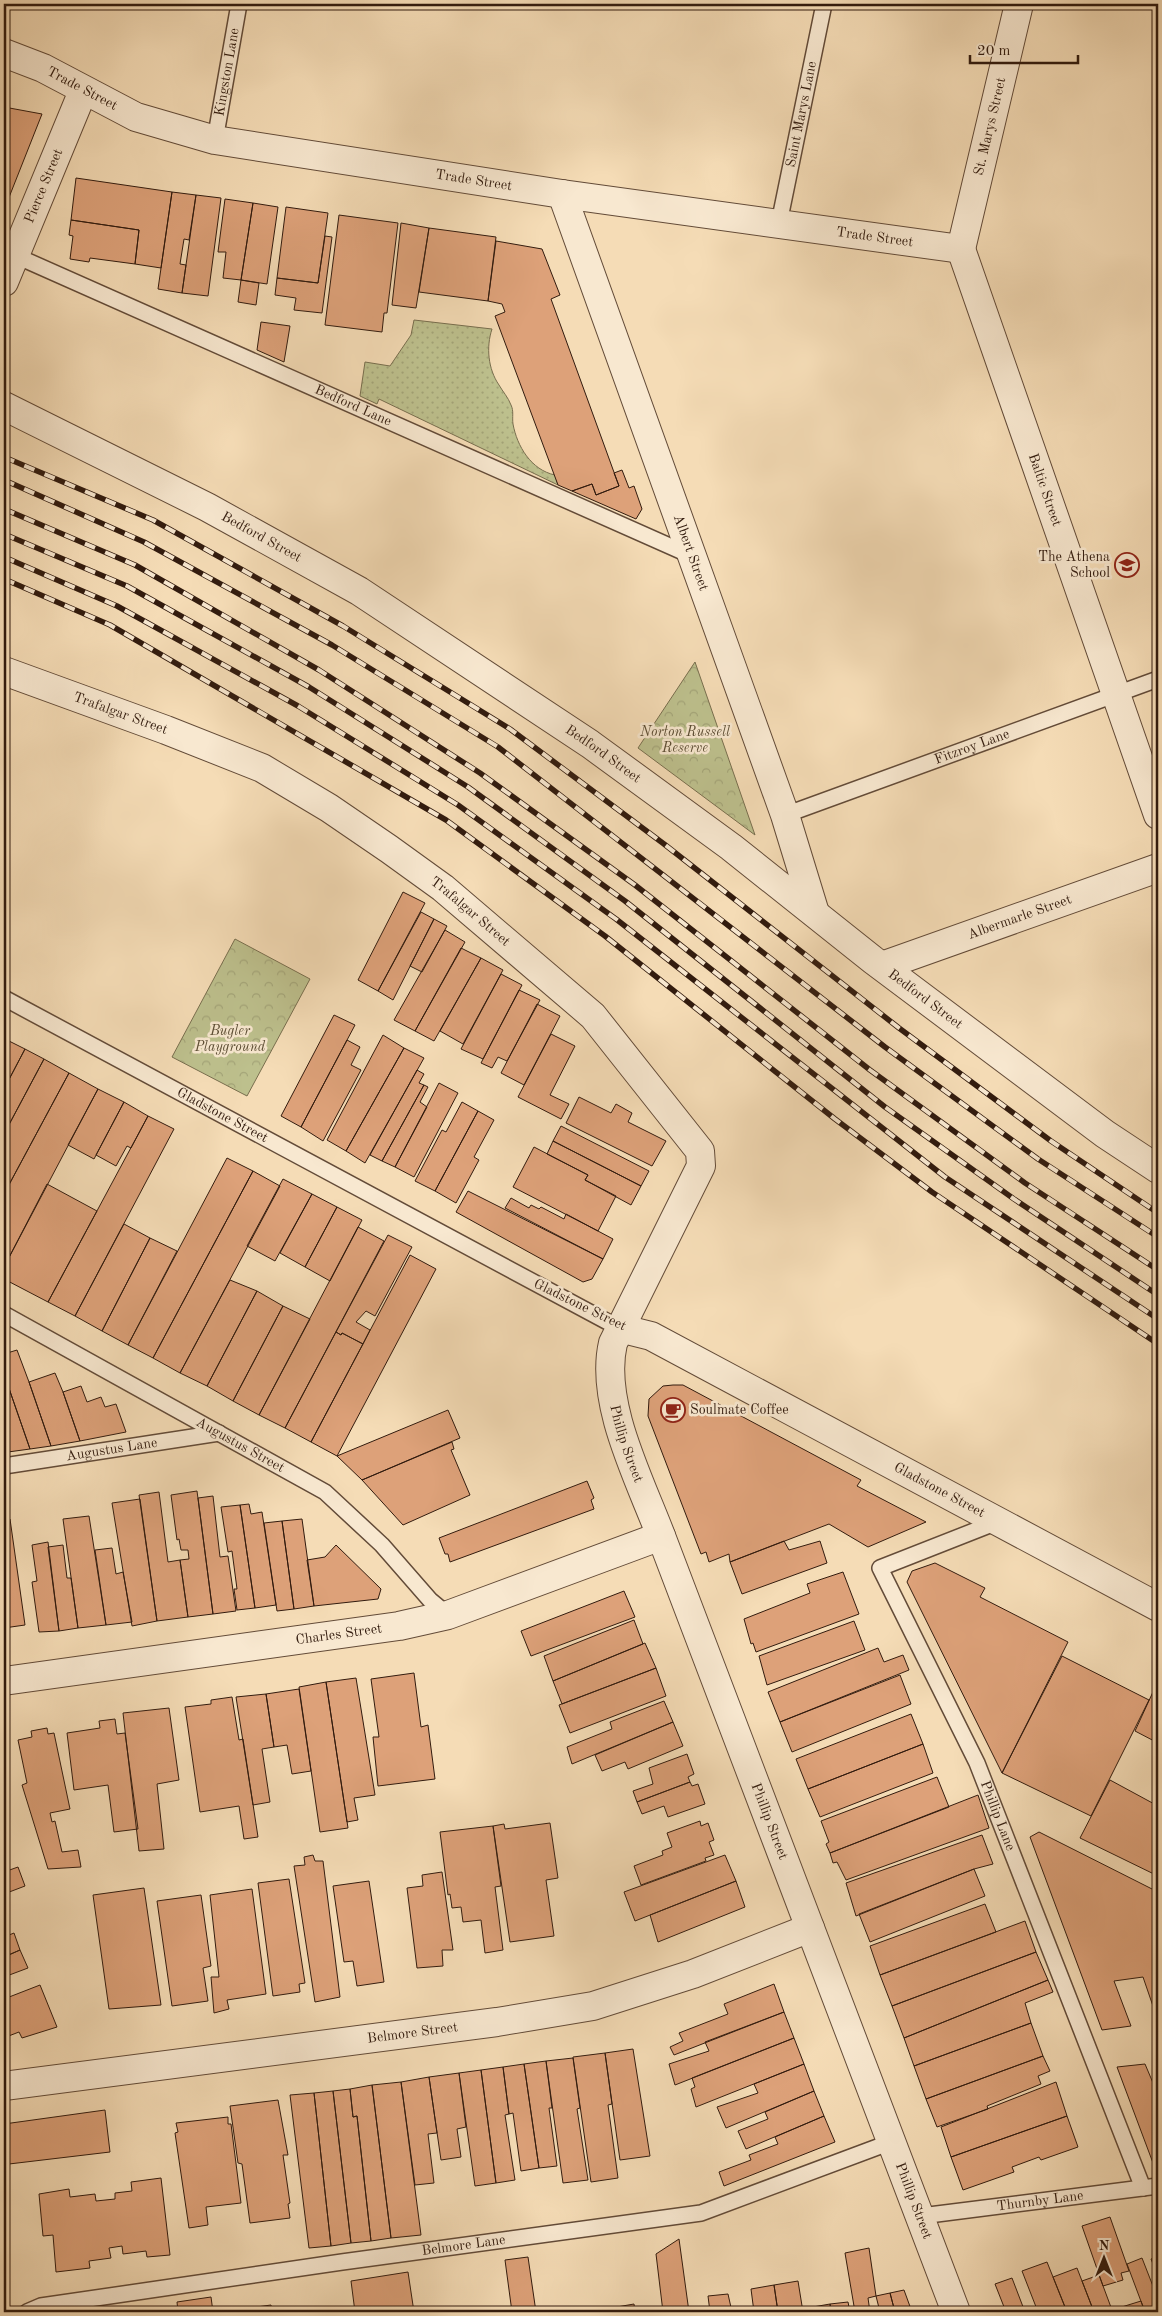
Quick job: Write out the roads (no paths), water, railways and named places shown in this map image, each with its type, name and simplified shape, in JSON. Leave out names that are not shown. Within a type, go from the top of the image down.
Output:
[{"type":"street","name":"St. Marys Street","points":[[961,249],[1019,4]]},
{"type":"street","name":"Trade Street","points":[[4,53],[43,68],[83,91],[136,117],[215,140],[562,194],[961,249]]},
{"type":"street","name":"Pierce Street","points":[[4,282],[83,91]]},
{"type":"street","name":"Albert Street","points":[[562,194],[785,815],[815,913]]},
{"type":"street","name":"Baltic Street","points":[[961,249],[1158,815]]},
{"type":"street","name":"Bedford Street","points":[[4,406],[207,507],[359,591],[590,744],[731,847],[882,966],[1105,1134],[1158,1169]]},
{"type":"street","name":"Trafalgar Street","points":[[4,671],[166,730],[262,768],[330,808],[443,888],[593,1016],[700,1151],[701,1166],[619,1328]]},
{"type":"street","name":"Albermarle Street","points":[[882,966],[1158,868]]},
{"type":"street","name":"Gladstone Street","points":[[619,1328],[651,1336],[1158,1607]]},
{"type":"street","name":"Phillip Street","points":[[619,1328],[610,1358],[609,1379],[612,1400],[621,1430],[956,2312]]},
{"type":"street","name":"Charles Street","points":[[4,1681],[399,1626],[448,1615],[660,1536]]},
{"type":"street","name":"Belmore Street","points":[[4,2086],[498,2022],[593,2006],[693,1974],[810,1928]]},
{"type":"lane","name":"Kingston Lane","points":[[215,140],[239,4]]},
{"type":"lane","name":"Saint Marys Lane","points":[[779,224],[824,4]]},
{"type":"lane","name":"Bedford Lane","points":[[14,254],[692,556]]},
{"type":"lane","name":"Fitzroy Lane","points":[[785,815],[1158,679]]},
{"type":"lane","name":"Gladstone Street","points":[[4,998],[619,1328]]},
{"type":"lane","name":"Augustus Street","points":[[4,1314],[325,1492],[382,1545],[430,1600],[448,1615]]},
{"type":"lane","name":"Augustus Lane","points":[[4,1466],[219,1433]]},
{"type":"lane","name":"Phillip Lane","points":[[997,1522],[880,1568],[977,1763],[1143,2188]]},
{"type":"lane","name":"Belmore Lane","points":[[27,2312],[41,2306],[216,2280],[701,2213],[891,2142]]},
{"type":"lane","name":"Thurnby Lane","points":[[921,2216],[1158,2186]]},
{"type":"railway","points":[[4,457],[153,520],[343,626],[510,729],[664,844],[899,1028],[1051,1141],[1158,1213]]},
{"type":"railway","points":[[4,480],[144,542],[332,645],[498,747],[885,1047],[1038,1159],[1158,1237]]},
{"type":"railway","points":[[4,509],[135,565],[319,670],[480,773],[635,885],[870,1070],[1025,1183],[1158,1270]]},
{"type":"railway","points":[[4,534],[127,586],[309,687],[468,787],[625,901],[885,1107],[1014,1199],[1158,1295]]},
{"type":"railway","points":[[4,557],[117,606],[298,706],[458,805],[616,919],[945,1177],[1158,1319]]},
{"type":"railway","points":[[4,579],[110,625],[446,820],[605,936],[835,1119],[932,1192],[1158,1344]]},
{"type":"place","name":"The Athena School","points":[[1127,565]]},
{"type":"place","name":"Soulmate Coffee","points":[[673,1410]]},
{"type":"park label","name":"Norton Russell Reserve","points":[[685,740]]},
{"type":"park label","name":"Bugler Playground","points":[[230,1040]]}]
